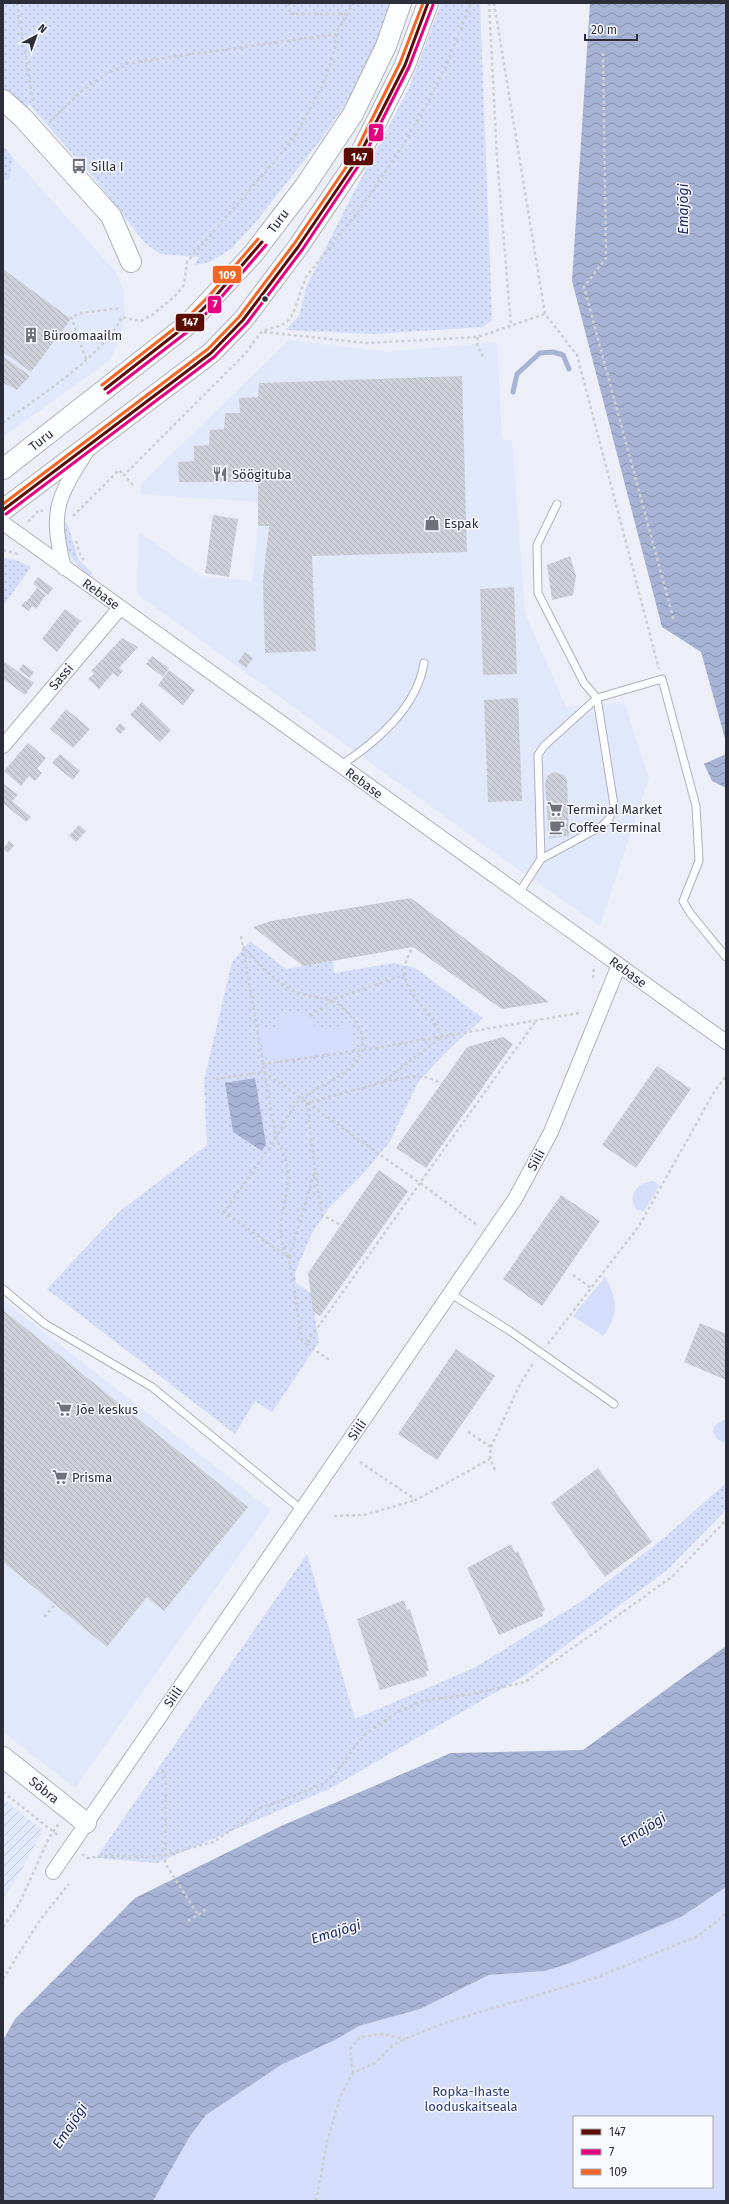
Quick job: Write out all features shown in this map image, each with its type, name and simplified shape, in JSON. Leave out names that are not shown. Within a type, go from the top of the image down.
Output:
[{"type":"main road","name":"Turu","points":[[3,469],[187,325],[253,254],[305,186],[353,114],[386,46],[401,3]]},
{"type":"main road","points":[[3,510],[211,353],[243,320],[298,247],[357,160],[405,65],[428,3]]},
{"type":"main road","points":[[3,100],[28,124],[111,216],[131,262]]},
{"type":"main road","name":"Sõbra","points":[[3,1757],[86,1823]]},
{"type":"street","points":[[64,568],[56,537],[56,514],[67,481],[92,442]]},
{"type":"street","points":[[3,456],[28,450]]},
{"type":"street","name":"Rebase","points":[[3,523],[726,1042]]},
{"type":"street","name":"Sassi","points":[[3,746],[120,608]]},
{"type":"street","name":"Siili","points":[[53,1872],[515,1199],[551,1132],[619,965]]},
{"type":"lane","points":[[518,893],[541,859],[602,826],[609,819],[614,805],[597,698],[584,683],[538,593],[537,545],[557,504]]},
{"type":"lane","points":[[340,766],[370,745],[405,706],[418,685],[424,663]]},
{"type":"lane","points":[[541,859],[538,755],[544,746],[597,698],[662,679],[696,806],[699,861],[683,901],[690,913],[726,957]]},
{"type":"lane","points":[[3,1289],[45,1324],[152,1387],[302,1510]]},
{"type":"lane","points":[[451,1294],[541,1353],[614,1404]]},
{"type":"path","points":[[17,3],[34,110]]},
{"type":"path","points":[[289,3],[289,14],[347,14]]},
{"type":"path","points":[[3,423],[86,359],[117,327],[122,317],[141,321],[152,315],[176,295],[184,285],[187,262],[274,162],[308,115],[324,83],[336,48],[336,34],[353,3]]},
{"type":"path","points":[[489,3],[497,158],[511,326]]},
{"type":"path","points":[[494,3],[545,314],[576,354],[662,679]]},
{"type":"path","points":[[47,124],[84,89],[106,74],[129,63],[336,34]]},
{"type":"path","points":[[603,54],[606,258],[584,287],[674,622]]},
{"type":"path","points":[[86,359],[71,317],[81,313],[121,308]]},
{"type":"path","points":[[262,331],[366,343],[478,337],[545,314]]},
{"type":"path","points":[[478,337],[477,345],[483,357]]},
{"type":"path","points":[[241,936],[276,1138],[286,1164],[288,1178],[280,1231],[282,1245],[289,1258],[302,1340],[331,1361]]},
{"type":"path","points":[[242,945],[269,974],[290,989],[301,995],[331,1001],[346,1011],[355,1022],[362,1035],[363,1050],[359,1057],[343,1075],[302,1099],[289,1114],[276,1138],[224,1212],[289,1258]]},
{"type":"path","points":[[413,947],[406,957],[404,975],[413,997],[433,1019],[442,1037]]},
{"type":"path","points":[[310,1016],[331,1001],[360,988],[404,975]]},
{"type":"path","points":[[262,1064],[363,1050],[579,1013]]},
{"type":"path","points":[[306,1344],[535,1021]]},
{"type":"path","points":[[381,1083],[442,1037]]},
{"type":"path","points":[[216,1079],[264,1072],[476,1224]]},
{"type":"path","points":[[307,1102],[381,1083],[420,1075],[429,1077],[442,1084]]},
{"type":"path","points":[[495,1470],[490,1459],[490,1447],[520,1384],[541,1353],[639,1226],[710,1098],[726,1076]]},
{"type":"path","points":[[307,1102],[322,1215],[341,1225]]},
{"type":"path","points":[[289,1258],[315,1171]]},
{"type":"path","points":[[572,1275],[591,1288]]},
{"type":"path","points":[[468,1432],[490,1447]]},
{"type":"path","points":[[334,1516],[364,1515],[416,1500],[490,1459]]},
{"type":"path","points":[[360,1462],[416,1500]]},
{"type":"path","points":[[87,1858],[104,1856],[143,1857],[165,1855],[213,1842],[241,1824],[256,1810],[319,1786],[334,1774],[362,1736],[396,1713],[422,1701],[472,1694],[526,1682],[672,1576],[726,1520]]},
{"type":"path","points":[[44,1617],[55,1605]]},
{"type":"path","points":[[163,1770],[166,1784],[164,1841],[166,1868],[198,1915]]},
{"type":"path","points":[[3,1792],[64,1840]]},
{"type":"path","points":[[3,1979],[40,1920],[69,1884]]},
{"type":"path","points":[[188,1921],[207,1909]]},
{"type":"path","points":[[352,2073],[375,2063],[392,2046],[405,2039],[447,2022],[595,1978],[698,1936],[726,1914]]},
{"type":"path","points":[[316,2201],[327,2142],[340,2097],[352,2073],[350,2049],[360,2037],[381,2034],[405,2039]]},
{"type":"shaded area","points":[[3,146],[116,272],[123,289],[125,315],[121,336],[110,360],[3,437]]},
{"type":"shaded area","points":[[289,340],[386,352],[497,342],[502,439],[512,440],[525,613],[566,707],[624,702],[649,778],[600,926],[502,858],[137,594],[139,532],[201,576],[252,581],[258,526],[258,502],[140,494],[141,484]]},
{"type":"shaded area","name":"Jõe keskus","points":[[3,1300],[271,1510],[75,1788],[3,1732]]},
{"type":"shaded area","points":[[3,1799],[43,1830],[16,1880],[3,1898]]},
{"type":"green space","points":[[3,3],[392,3],[366,67],[348,101],[321,139],[255,223],[231,249],[210,262],[195,265],[199,257],[160,254],[144,242],[98,183],[29,104],[20,115],[3,99]]},
{"type":"green space","points":[[441,3],[480,3],[492,320],[483,327],[374,334],[285,330],[299,316],[307,285],[409,88]]},
{"type":"green space","points":[[3,146],[13,158],[9,179],[3,181]]},
{"type":"green space","points":[[63,520],[68,525],[78,559],[93,574],[89,576],[83,571],[68,552],[63,537]]},
{"type":"green space","points":[[3,558],[16,560],[31,567],[3,606]]},
{"type":"green space","points":[[250,941],[286,969],[333,961],[334,973],[394,963],[415,968],[483,1018],[445,1053],[418,1082],[389,1143],[362,1175],[329,1208],[312,1233],[295,1273],[296,1283],[311,1293],[319,1342],[272,1412],[255,1401],[235,1434],[47,1289],[120,1211],[207,1145],[204,1080],[232,962]]},
{"type":"green space","points":[[298,1012],[309,1014],[314,1026],[320,1030],[351,1024],[355,1049],[273,1062],[269,1060],[264,1053],[261,1029],[277,1027],[275,1016]]},
{"type":"green space","points":[[654,1181],[659,1186],[644,1211],[637,1210],[633,1200],[635,1191],[643,1184]]},
{"type":"green space","points":[[605,1277],[612,1293],[615,1307],[612,1321],[603,1336],[573,1316]]},
{"type":"green space","points":[[723,1420],[726,1420],[726,1444],[717,1439],[713,1432],[714,1426]]},
{"type":"green space","points":[[726,1483],[726,1508],[723,1513],[666,1571],[527,1674],[331,1788],[157,1863],[96,1858],[307,1554],[355,1719],[474,1668],[582,1601],[664,1538]]},
{"type":"green space","name":"Ropka-Ihaste looduskaitseala","points":[[726,1887],[726,2201],[153,2201],[190,2136],[206,2115],[281,2065],[335,2040],[359,2026],[420,2009],[489,1975],[545,1971],[681,1917]]},
{"type":"water","name":"Emajõgi","points":[[590,3],[726,3],[726,742],[701,652],[662,627],[572,281]]},
{"type":"water","points":[[726,754],[726,788],[712,781],[704,764]]},
{"type":"water","points":[[255,1078],[266,1144],[262,1151],[233,1132],[225,1083]]},
{"type":"water","name":"Emajõgi","points":[[726,1646],[726,1887],[681,1917],[570,1963],[545,1971],[489,1975],[420,2009],[359,2026],[335,2040],[281,2065],[206,2115],[190,2136],[153,2201],[3,2201],[3,2040],[15,2019],[135,1898],[281,1826],[451,1753],[583,1750]]},
{"type":"building","name":"Büroomaailm","points":[[3,269],[71,319],[31,372],[3,352]]},
{"type":"building","points":[[3,356],[30,376],[17,390],[4,383],[3,385]]},
{"type":"building","points":[[462,376],[467,552],[312,556],[316,651],[265,653],[263,581],[269,526],[258,526],[258,482],[179,482],[178,462],[194,461],[194,446],[209,445],[210,430],[224,429],[225,413],[240,413],[239,398],[258,397],[259,383]]},
{"type":"building","points":[[213,515],[238,519],[229,577],[205,573]]},
{"type":"building","points":[[570,556],[576,576],[573,595],[552,600],[547,565]]},
{"type":"building","points":[[38,577],[53,588],[48,595],[33,584]]},
{"type":"building","points":[[514,587],[517,674],[483,675],[480,589]]},
{"type":"building","points":[[37,588],[46,595],[36,609],[32,606],[29,611],[21,606]]},
{"type":"building","points":[[65,609],[81,621],[57,652],[42,639]]},
{"type":"building","points":[[122,638],[138,647],[119,668],[123,671],[118,677],[113,673],[99,689],[88,679],[94,674],[91,671]]},
{"type":"building","points":[[245,652],[253,658],[246,668],[238,662]]},
{"type":"building","points":[[152,656],[169,668],[163,677],[146,664]]},
{"type":"building","points":[[3,661],[34,683],[25,695],[3,679]]},
{"type":"building","points":[[23,664],[34,672],[30,678],[19,670]]},
{"type":"building","points":[[169,670],[195,690],[183,705],[158,685]]},
{"type":"building","points":[[518,698],[522,801],[488,802],[484,700]]},
{"type":"building","points":[[142,702],[171,730],[160,742],[130,715]]},
{"type":"building","points":[[66,709],[90,729],[73,748],[50,729]]},
{"type":"building","points":[[120,723],[126,728],[120,734],[115,729]]},
{"type":"building","points":[[28,743],[46,758],[37,769],[42,773],[35,781],[29,776],[21,786],[4,771]]},
{"type":"building","points":[[60,754],[80,771],[73,780],[52,763]]},
{"type":"building","points":[[554,772],[564,775],[567,780],[569,836],[549,838],[545,783],[547,776]]},
{"type":"building","points":[[4,784],[18,795],[12,801],[31,817],[26,822],[3,803]]},
{"type":"building","points":[[79,825],[86,831],[76,842],[69,836]]},
{"type":"building","points":[[9,841],[14,845],[8,853],[3,849]]},
{"type":"building","points":[[411,898],[549,1002],[502,1009],[413,947],[303,966],[253,927],[271,921]]},
{"type":"building","points":[[503,1037],[513,1044],[426,1168],[396,1148],[467,1047]]},
{"type":"building","points":[[657,1066],[691,1089],[636,1168],[602,1145]]},
{"type":"building","points":[[379,1170],[408,1191],[320,1316],[313,1311],[308,1273]]},
{"type":"building","points":[[561,1195],[600,1221],[542,1306],[503,1279]]},
{"type":"building","name":"Jõe keskus","points":[[3,1310],[248,1507],[164,1611],[147,1597],[107,1647],[3,1562]]},
{"type":"building","points":[[700,1323],[726,1334],[726,1380],[684,1362]]},
{"type":"building","points":[[456,1349],[495,1376],[437,1460],[398,1434]]},
{"type":"building","points":[[598,1468],[652,1542],[605,1577],[551,1503]]},
{"type":"building","points":[[511,1544],[515,1553],[518,1551],[545,1610],[542,1612],[543,1616],[499,1635],[467,1568]]},
{"type":"building","points":[[404,1600],[407,1610],[410,1609],[429,1670],[426,1672],[427,1676],[380,1690],[357,1619]]},
{"type":"waterway","points":[[513,392],[517,374],[540,353],[553,352],[563,355],[569,369]]},
{"type":"transit line","name":"109","points":[[3,504],[208,349],[239,317],[294,244],[353,157],[400,63],[423,3]]},
{"type":"transit line","name":"147","points":[[3,510],[211,353],[243,320],[298,247],[357,160],[405,65],[428,3]]},
{"type":"transit line","name":"7","points":[[6,514],[214,357],[247,323],[302,250],[361,162],[409,67],[433,5]]},
{"type":"transit line","name":"109","points":[[102,385],[184,321],[209,296],[258,239]]},
{"type":"transit line","name":"147","points":[[105,389],[187,325],[213,299],[262,242]]},
{"type":"transit line","name":"7","points":[[108,393],[191,329],[217,302],[266,245]]},
{"type":"place","name":"Silla I","points":[[79,166]]},
{"type":"place","name":"Büroomaailm","points":[[31,335]]},
{"type":"place","name":"Söögituba","points":[[220,474]]},
{"type":"place","name":"Espak","points":[[432,523]]},
{"type":"place","name":"Terminal Market","points":[[555,809]]},
{"type":"place","name":"Coffee Terminal","points":[[557,827]]},
{"type":"place","name":"Jõe keskus","points":[[64,1409]]},
{"type":"place","name":"Prisma","points":[[60,1477]]}]
